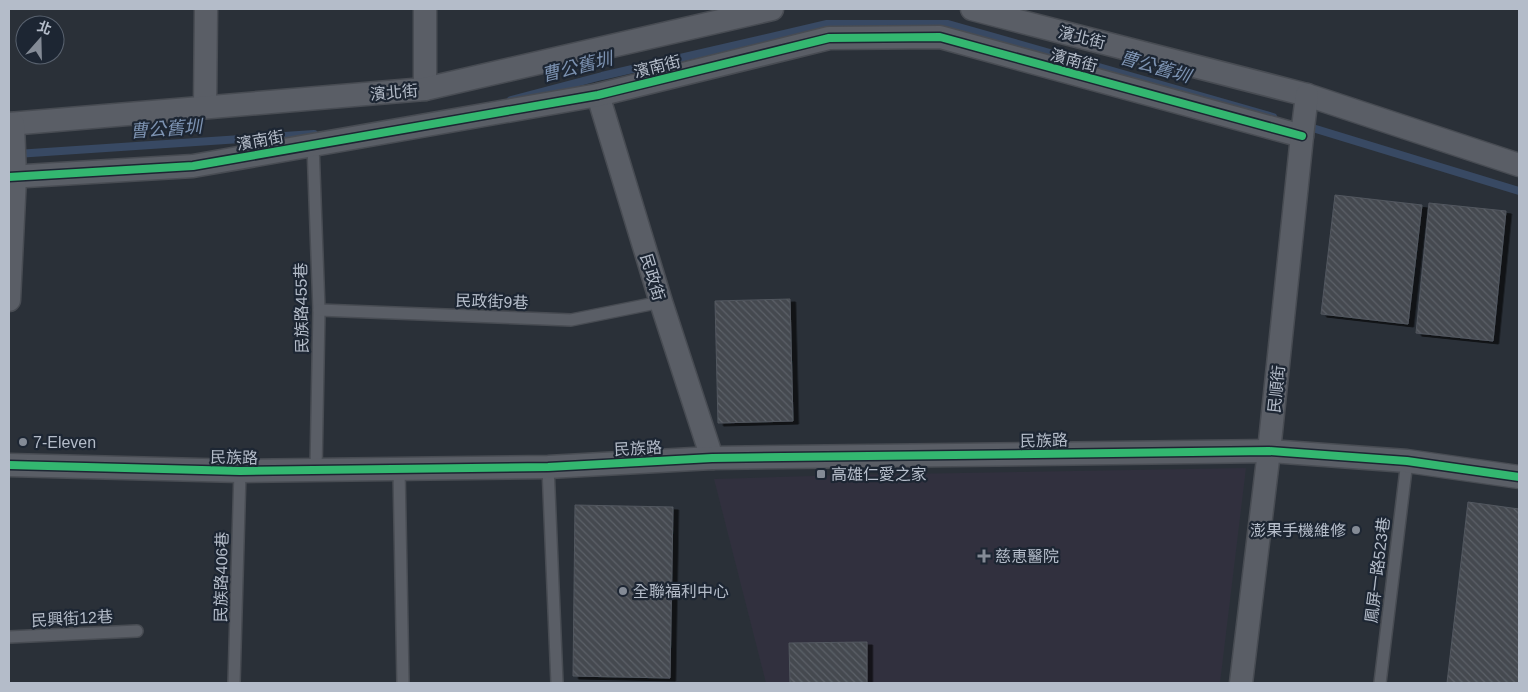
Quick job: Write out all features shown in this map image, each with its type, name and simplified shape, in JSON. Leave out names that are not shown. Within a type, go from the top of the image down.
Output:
[{"type":"street","points":[[205,108],[206,9]]},
{"type":"street","points":[[426,9],[426,89]]},
{"type":"street","name":"濱北街","points":[[12,128],[205,108],[426,89],[772,9]]},
{"type":"street","name":"濱北街","points":[[972,9],[1307,100],[1519,165]]},
{"type":"street","name":"濱南街","points":[[13,171],[193,166],[598,95],[829,38],[940,37],[1302,132]]},
{"type":"street","name":"民政街","points":[[598,95],[661,302],[712,458]]},
{"type":"street","name":"民順街","points":[[1241,683],[1269,450],[1302,132],[1307,100]]},
{"type":"street","points":[[9,300],[13,171],[12,128]]},
{"type":"street","name":"民族路","points":[[9,465],[240,471],[548,467],[712,458],[1269,450],[1407,461],[1519,477]]},
{"type":"lane","name":"民族路455巷","points":[[313,145],[319,310],[316,470]]},
{"type":"lane","name":"民政街9巷","points":[[319,310],[570,320],[661,302]]},
{"type":"lane","name":"鳳屏一路523巷","points":[[1380,683],[1407,461]]},
{"type":"lane","points":[[548,467],[556,683]]},
{"type":"lane","points":[[399,469],[403,683]]},
{"type":"lane","name":"民族路406巷","points":[[234,683],[240,471]]},
{"type":"lane","name":"民興街12巷","points":[[9,637],[137,631]]},
{"type":"shaded area","name":"慈恵醫院","points":[[1246,468],[1220,683],[766,683],[714,479],[845,475]]},
{"type":"building","points":[[1335,195],[1422,205],[1408,324],[1321,314]]},
{"type":"building","points":[[1429,203],[1506,211],[1493,341],[1416,333]]},
{"type":"building","points":[[790,299],[793,421],[718,423],[715,301]]},
{"type":"building","points":[[1468,502],[1519,509],[1519,683],[1447,683]]},
{"type":"building","name":"全聯福利中心","points":[[575,505],[673,507],[670,678],[573,676]]},
{"type":"building","points":[[867,642],[867,683],[790,683],[789,643]]},
{"type":"waterway","name":"曹公舊圳","points":[[511,100],[602,76],[827,24],[948,24],[1273,117]]},
{"type":"waterway","name":"曹公舊圳","points":[[1306,126],[1519,191]]},
{"type":"waterway","name":"曹公舊圳","points":[[16,154],[314,134]]},
{"type":"cycle path","points":[[9,177],[193,166],[598,95],[829,38],[940,37],[1302,136]]},
{"type":"cycle path","points":[[9,465],[240,471],[548,467],[712,458],[1269,451],[1407,461],[1519,477]]},
{"type":"place","name":"7-Eleven","points":[[23,442]]},
{"type":"place","name":"高雄仁愛之家","points":[[821,474]]},
{"type":"place","name":"澎果手機維修","points":[[1356,530]]},
{"type":"place","name":"慈恵醫院","points":[[984,556]]},
{"type":"place","name":"全聯福利中心","points":[[623,591]]}]
